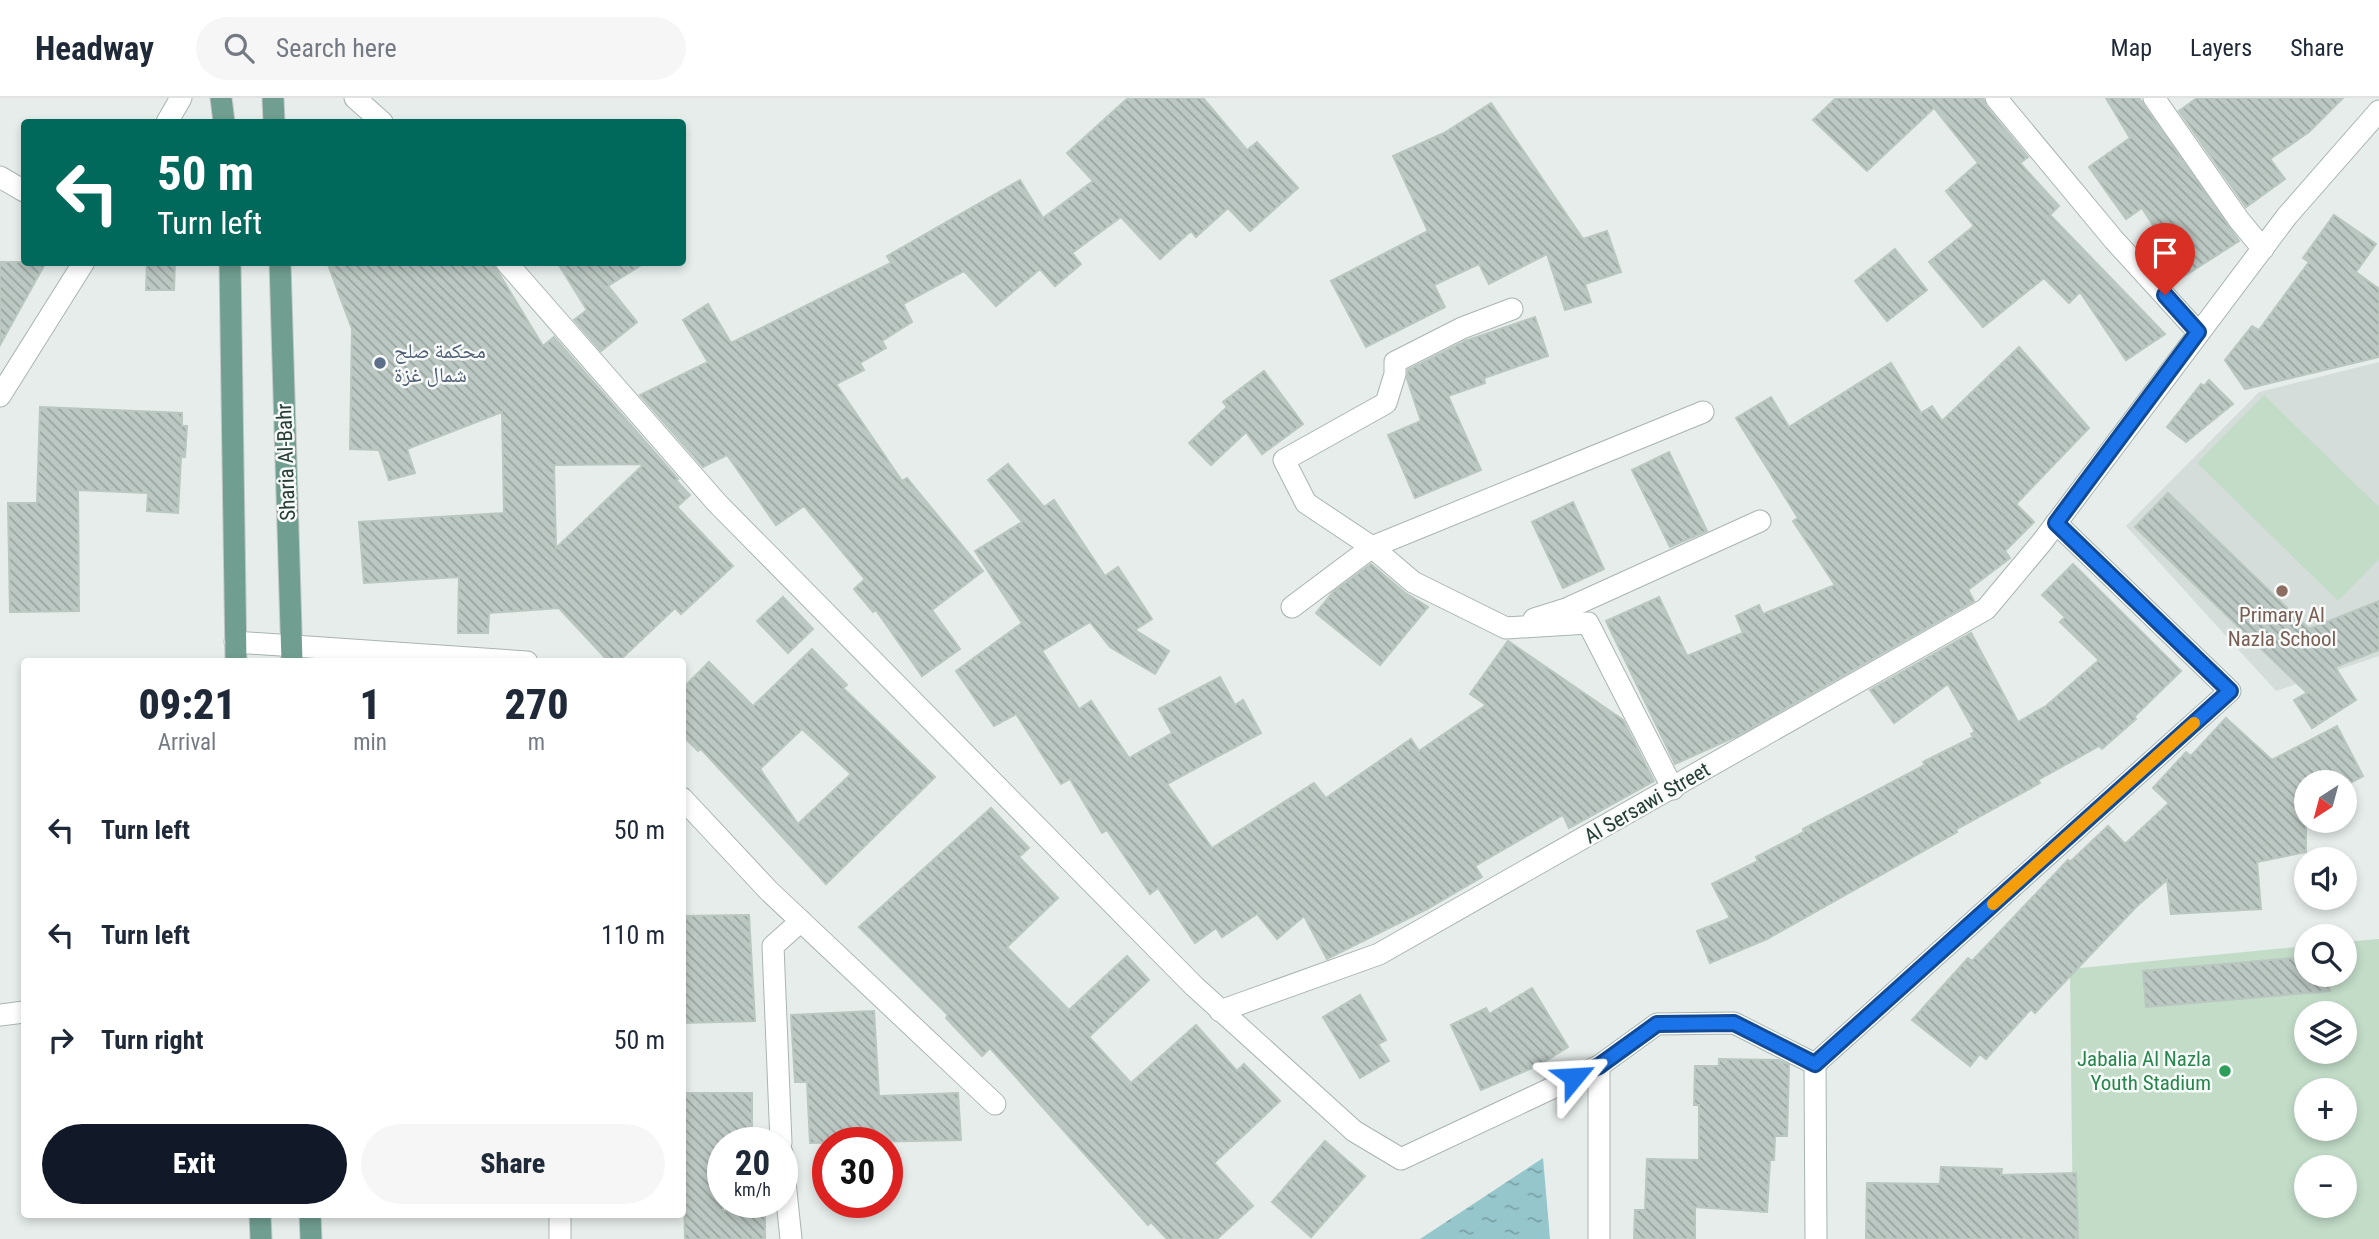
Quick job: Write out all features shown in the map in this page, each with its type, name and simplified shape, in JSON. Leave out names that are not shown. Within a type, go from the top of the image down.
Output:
[{"type":"main road","points":[[221,98],[223,119]]},
{"type":"main road","points":[[273,98],[274,119]]},
{"type":"main road","points":[[230,266],[236,652]]},
{"type":"main road","name":"Sharia Al-Bahr","points":[[280,266],[291,654]]},
{"type":"main road","points":[[260,1218],[261,1239]]},
{"type":"main road","points":[[310,1218],[311,1239]]},
{"type":"street","points":[[169,119],[181,98]]},
{"type":"street","points":[[355,98],[379,119]]},
{"type":"street","points":[[1996,98],[2114,240],[2198,332]]},
{"type":"street","points":[[2154,98],[2239,220],[2263,249]]},
{"type":"street","name":"Al Sersawi Street","points":[[1220,1011],[1379,954],[1986,609],[2042,542],[2287,216],[2379,111]]},
{"type":"street","points":[[0,177],[21,189]]},
{"type":"street","points":[[0,396],[81,266]]},
{"type":"street","points":[[509,266],[716,503],[1220,1011],[1354,1131],[1401,1159],[1599,1066],[1657,1024],[1734,1023],[1815,1064]]},
{"type":"street","points":[[1512,310],[1462,328],[1395,362],[1395,374],[1386,403],[1284,460],[1306,503],[1372,547],[1413,582],[1506,628],[1588,623],[1673,789]]},
{"type":"street","points":[[1292,607],[1372,547],[1703,412]]},
{"type":"street","points":[[1506,628],[1566,609],[1760,521]]},
{"type":"street","points":[[1816,1239],[1815,1064],[2230,691],[2056,523]]},
{"type":"street","points":[[236,652],[409,658]]},
{"type":"street","points":[[686,802],[801,921],[995,1104]]},
{"type":"street","points":[[780,1127],[773,946],[801,921]]},
{"type":"street","points":[[0,1014],[21,1012]]},
{"type":"street","points":[[1598,1239],[1599,1066]]},
{"type":"street","points":[[560,1218],[560,1239]]},
{"type":"street","points":[[789,1218],[791,1239]]},
{"type":"shaded area","name":"Primary Al Nazla School","points":[[2379,362],[2379,656],[2276,691],[2126,526],[2259,392]]},
{"type":"green space","points":[[2264,395],[2379,507],[2379,559],[2338,601],[2197,463]]},
{"type":"green space","name":"Jabalia Al Nazla Youth Stadium","points":[[2379,939],[2379,1239],[2073,1239],[2070,969],[2294,947],[2294,987],[2357,987],[2357,941]]},
{"type":"water","points":[[1543,1158],[1550,1239],[1420,1239]]},
{"type":"building","points":[[1128,98],[1203,98],[1247,150],[1257,142],[1298,188],[1250,231],[1228,208],[1196,237],[1191,231],[1160,259],[1121,217],[1072,253],[1081,264],[1055,286],[1040,269],[996,306],[964,271],[903,304],[912,322],[882,341],[886,348],[860,363],[864,370],[836,384],[902,481],[907,478],[983,571],[932,610],[960,649],[922,676],[876,610],[873,612],[854,589],[865,579],[804,506],[776,525],[727,455],[703,467],[640,395],[708,362],[683,320],[708,304],[731,343],[891,263],[887,256],[1020,180],[1043,218],[1093,181],[1067,153]]},
{"type":"building","points":[[1836,98],[1983,98],[1986,106],[2028,157],[2020,163],[2059,206],[2050,215],[2165,334],[2126,360],[2080,292],[2069,303],[2044,278],[1983,327],[1929,262],[1974,226],[1946,191],[1978,163],[1934,108],[1867,171],[1813,120]]},
{"type":"building","points":[[2106,98],[2139,98],[2239,241],[2172,284],[2155,261],[2170,252],[2142,208],[2126,219],[2089,167],[2130,138]]},
{"type":"building","points":[[2197,98],[2343,98],[2309,132],[2270,159],[2285,179],[2246,207],[2179,111]]},
{"type":"building","points":[[1491,103],[1583,239],[1607,231],[1621,272],[1585,284],[1591,302],[1565,310],[1547,254],[1489,284],[1479,264],[1434,285],[1445,307],[1366,347],[1331,281],[1428,231],[1393,156],[1444,133]]},
{"type":"building","points":[[2334,215],[2376,244],[2356,272],[2379,289],[2379,357],[2245,389],[2225,360],[2252,326],[2259,330],[2309,262],[2303,258]]},
{"type":"building","points":[[1895,249],[1927,290],[1887,321],[1855,281]]},
{"type":"building","points":[[0,262],[44,266],[0,345]]},
{"type":"building","points":[[147,266],[175,266],[174,290],[146,290]]},
{"type":"building","points":[[328,266],[494,266],[543,346],[554,337],[678,479],[676,480],[690,495],[677,507],[733,566],[681,614],[675,608],[622,658],[605,658],[559,608],[489,613],[488,633],[458,633],[459,577],[364,583],[359,522],[504,513],[502,412],[407,449],[415,473],[389,480],[379,450],[350,449],[352,329]],"holes":[[[644,464],[556,548],[554,465]]]},
{"type":"building","points":[[560,266],[640,266],[608,286],[637,322],[601,351],[574,320],[587,310]]},
{"type":"building","points":[[1535,317],[1548,356],[1484,378],[1485,383],[1448,396],[1481,470],[1415,498],[1388,435],[1421,421],[1407,379],[1408,370],[1465,341]]},
{"type":"building","points":[[2019,347],[2089,428],[2016,504],[2034,522],[2005,551],[2010,558],[1968,590],[1974,601],[1737,736],[1675,764],[1606,621],[1659,597],[1687,656],[1743,633],[1736,616],[1759,605],[1763,614],[1835,585],[1793,521],[1798,518],[1736,418],[1771,397],[1789,427],[1891,363],[1921,413],[1932,406],[1942,421]]},
{"type":"building","points":[[1264,371],[1303,424],[1262,454],[1246,432],[1211,465],[1189,443],[1227,407],[1223,402]]},
{"type":"building","points":[[2209,380],[2233,404],[2186,442],[2167,427],[2201,384],[2204,386]]},
{"type":"building","points":[[40,407],[182,413],[182,426],[187,426],[185,457],[181,457],[178,513],[147,511],[148,493],[78,490],[79,611],[10,612],[8,503],[37,503]]},
{"type":"building","points":[[1669,452],[1707,531],[1670,547],[1632,470]]},
{"type":"building","points":[[1008,464],[1044,507],[1054,500],[1105,576],[1118,567],[1152,619],[1135,630],[1169,651],[1155,674],[1110,647],[1090,622],[1042,651],[1079,709],[1091,701],[1129,758],[1172,733],[1159,709],[1220,677],[1235,705],[1243,700],[1261,733],[1167,784],[1212,848],[1314,783],[1326,798],[1411,739],[1419,751],[1486,705],[1470,694],[1508,641],[1623,720],[1654,781],[1569,828],[1563,815],[1475,866],[1482,877],[1427,909],[1327,959],[1304,916],[1277,939],[1257,914],[1222,937],[1216,928],[1195,943],[1158,888],[1150,894],[1107,830],[1102,833],[1070,779],[1061,784],[1016,714],[994,726],[956,671],[1022,623],[975,551],[1022,522],[988,480]]},
{"type":"building","points":[[2168,493],[2309,629],[2379,601],[2379,650],[2335,667],[2356,700],[2312,728],[2294,700],[2307,693],[2135,527]]},
{"type":"building","points":[[1573,502],[1604,569],[1563,588],[1532,522]]},
{"type":"building","points":[[1371,564],[1404,592],[1428,607],[1380,665],[1316,613],[1333,592]]},
{"type":"building","points":[[2073,564],[2181,671],[2134,717],[2136,719],[2102,749],[2099,746],[2038,780],[2040,783],[1955,830],[1957,832],[1767,939],[1710,963],[1697,931],[1730,918],[1712,884],[1758,861],[1756,857],[1804,832],[1803,829],[1973,737],[1971,734],[1975,732],[1948,684],[1894,723],[1870,690],[1971,633],[2018,722],[2046,706],[2099,660],[2060,622],[2065,617],[2042,595]]},
{"type":"building","points":[[783,597],[813,629],[788,653],[757,621]]},
{"type":"building","points":[[812,649],[847,685],[843,688],[935,777],[826,884],[701,749],[698,751],[686,739],[686,685],[709,662],[753,706]],"holes":[[[802,729],[851,774],[798,824],[760,769]]]},
{"type":"building","points":[[2226,718],[2272,760],[2337,726],[2363,776],[2357,779],[2357,770],[2294,770],[2294,833],[2306,833],[2306,847],[2294,847],[2294,854],[2257,862],[2261,909],[2171,914],[2167,880],[2136,907],[2035,1013],[2031,1009],[1986,1059],[1980,1054],[1970,1066],[1912,1020],[1968,958],[1972,961],[2068,860],[2070,862],[2108,826],[2125,844],[2169,803],[2153,788],[2186,752],[2191,756]]},
{"type":"building","points":[[991,808],[1029,848],[1019,857],[1058,898],[1007,947],[1069,1010],[1127,956],[1149,980],[1089,1037],[1131,1083],[1196,1025],[1237,1071],[1244,1064],[1280,1101],[1214,1163],[1253,1206],[1217,1239],[1167,1239],[1151,1222],[1148,1225],[990,1048],[982,1056],[946,1018],[948,1015],[859,927]]},
{"type":"building","points":[[749,915],[755,1021],[686,1023],[686,916]]},
{"type":"building","points":[[2294,958],[2294,987],[2330,987],[2330,991],[2146,1007],[2143,971]]},
{"type":"building","points":[[1532,988],[1568,1047],[1539,1065],[1481,1090],[1451,1025],[1486,1008],[1489,1014]]},
{"type":"building","points":[[1360,995],[1386,1040],[1378,1044],[1389,1061],[1360,1078],[1323,1017]]},
{"type":"building","points":[[874,1011],[879,1096],[958,1093],[961,1140],[903,1141],[903,1127],[812,1127],[810,1143],[807,1082],[795,1082],[791,1015]]},
{"type":"building","points":[[1719,1059],[1778,1060],[1789,1065],[1787,1136],[1775,1136],[1774,1160],[1770,1160],[1767,1212],[1695,1207],[1695,1239],[1634,1239],[1635,1210],[1645,1210],[1647,1159],[1699,1160],[1699,1105],[1694,1105],[1695,1066],[1719,1066]]},
{"type":"building","points":[[686,1093],[752,1093],[752,1127],[707,1127],[707,1218],[765,1218],[765,1239],[685,1239]]},
{"type":"building","points":[[1325,1141],[1365,1176],[1311,1237],[1272,1202]]},
{"type":"building","points":[[1941,1167],[2002,1169],[2001,1175],[2076,1173],[2078,1239],[1866,1239],[1867,1183],[1940,1184]]},
{"type":"slow traffic","points":[[1993,904],[2194,723]]},
{"type":"place","name":"محكمة صلح شمال غزة","points":[[380,363]]},
{"type":"place","name":"Primary Al Nazla School","points":[[2282,591]]},
{"type":"place","name":"Jabalia Al Nazla Youth Stadium","points":[[2225,1071]]},
{"type":"route","points":[[1574,1077],[1599,1066],[1657,1024],[1734,1023],[1815,1064],[2230,691],[2056,523],[2198,332],[2165,295]]}]
